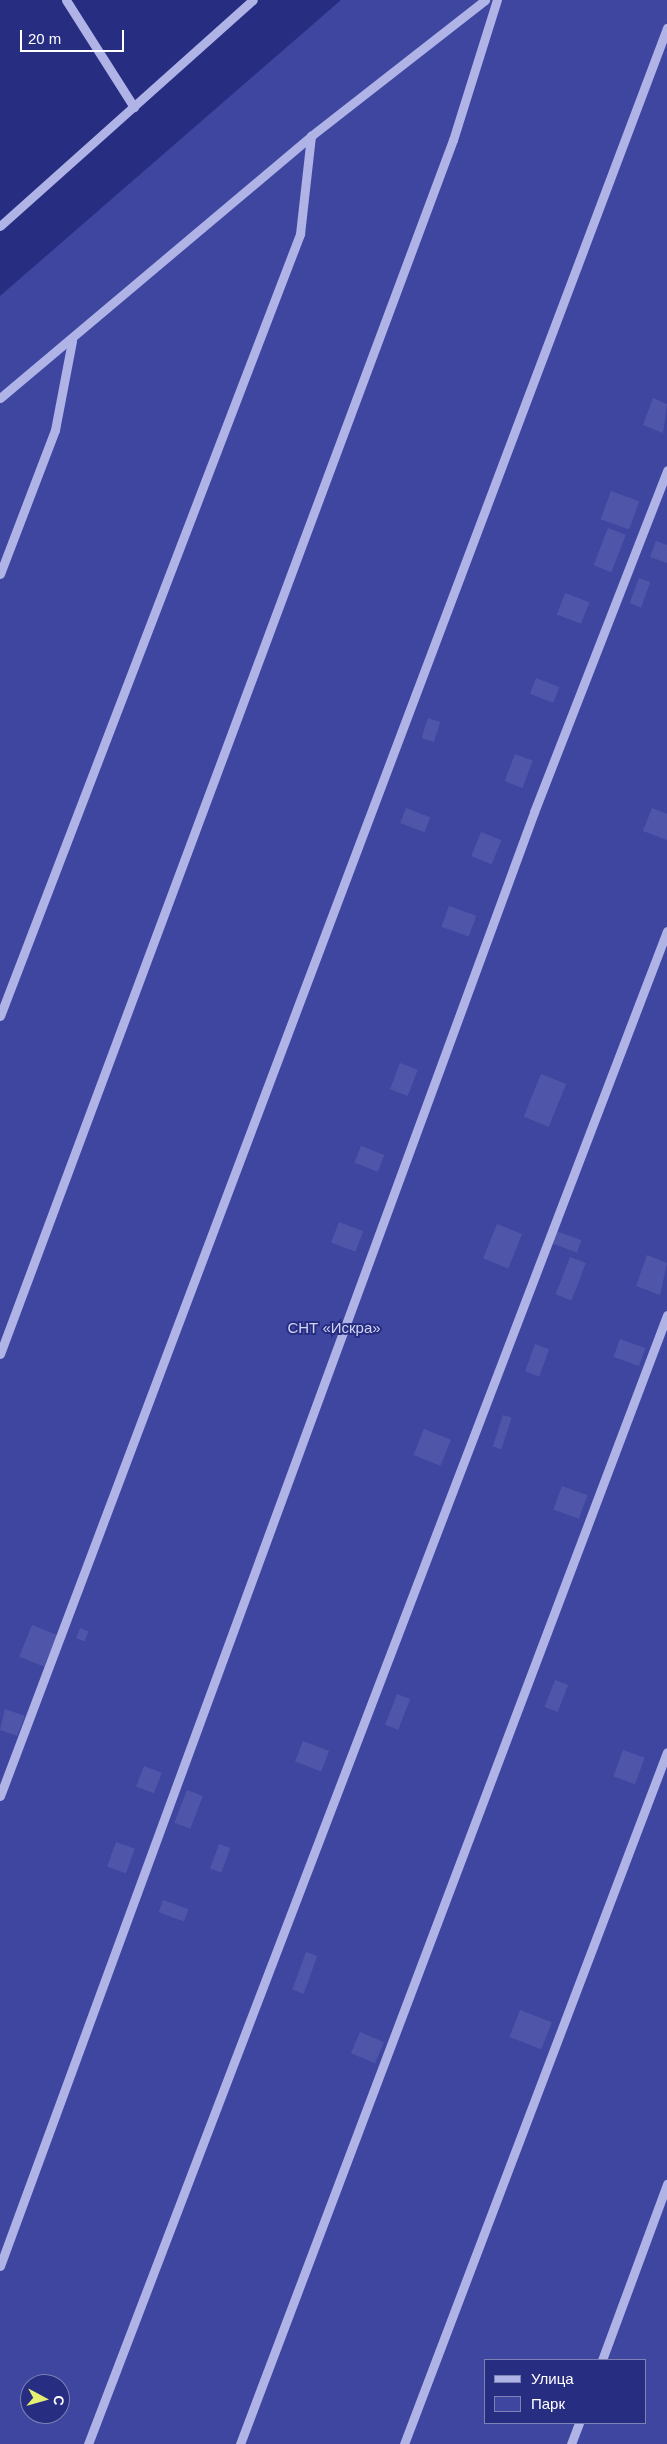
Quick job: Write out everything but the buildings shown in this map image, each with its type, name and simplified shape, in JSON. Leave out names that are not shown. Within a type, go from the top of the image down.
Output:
[{"type":"lane","points":[[66,0],[134,107]]},
{"type":"lane","points":[[0,226],[253,0]]},
{"type":"lane","points":[[0,398],[72,341],[311,136],[485,0]]},
{"type":"lane","points":[[0,1354],[453,140],[497,0]]},
{"type":"lane","points":[[0,1796],[667,28]]},
{"type":"lane","points":[[0,1016],[300,234],[311,136]]},
{"type":"lane","points":[[0,574],[55,430],[72,341]]},
{"type":"lane","points":[[0,2266],[534,812],[667,470]]},
{"type":"lane","points":[[88,2444],[667,931]]},
{"type":"lane","points":[[240,2444],[667,1315]]},
{"type":"lane","points":[[404,2444],[667,1752]]},
{"type":"lane","points":[[602,2359],[667,2184]]},
{"type":"lane","points":[[571,2444],[579,2424]]},
{"type":"green space","name":"СНТ «Искра»","points":[[341,0],[667,0],[667,2444],[0,2444],[0,296]]}]
